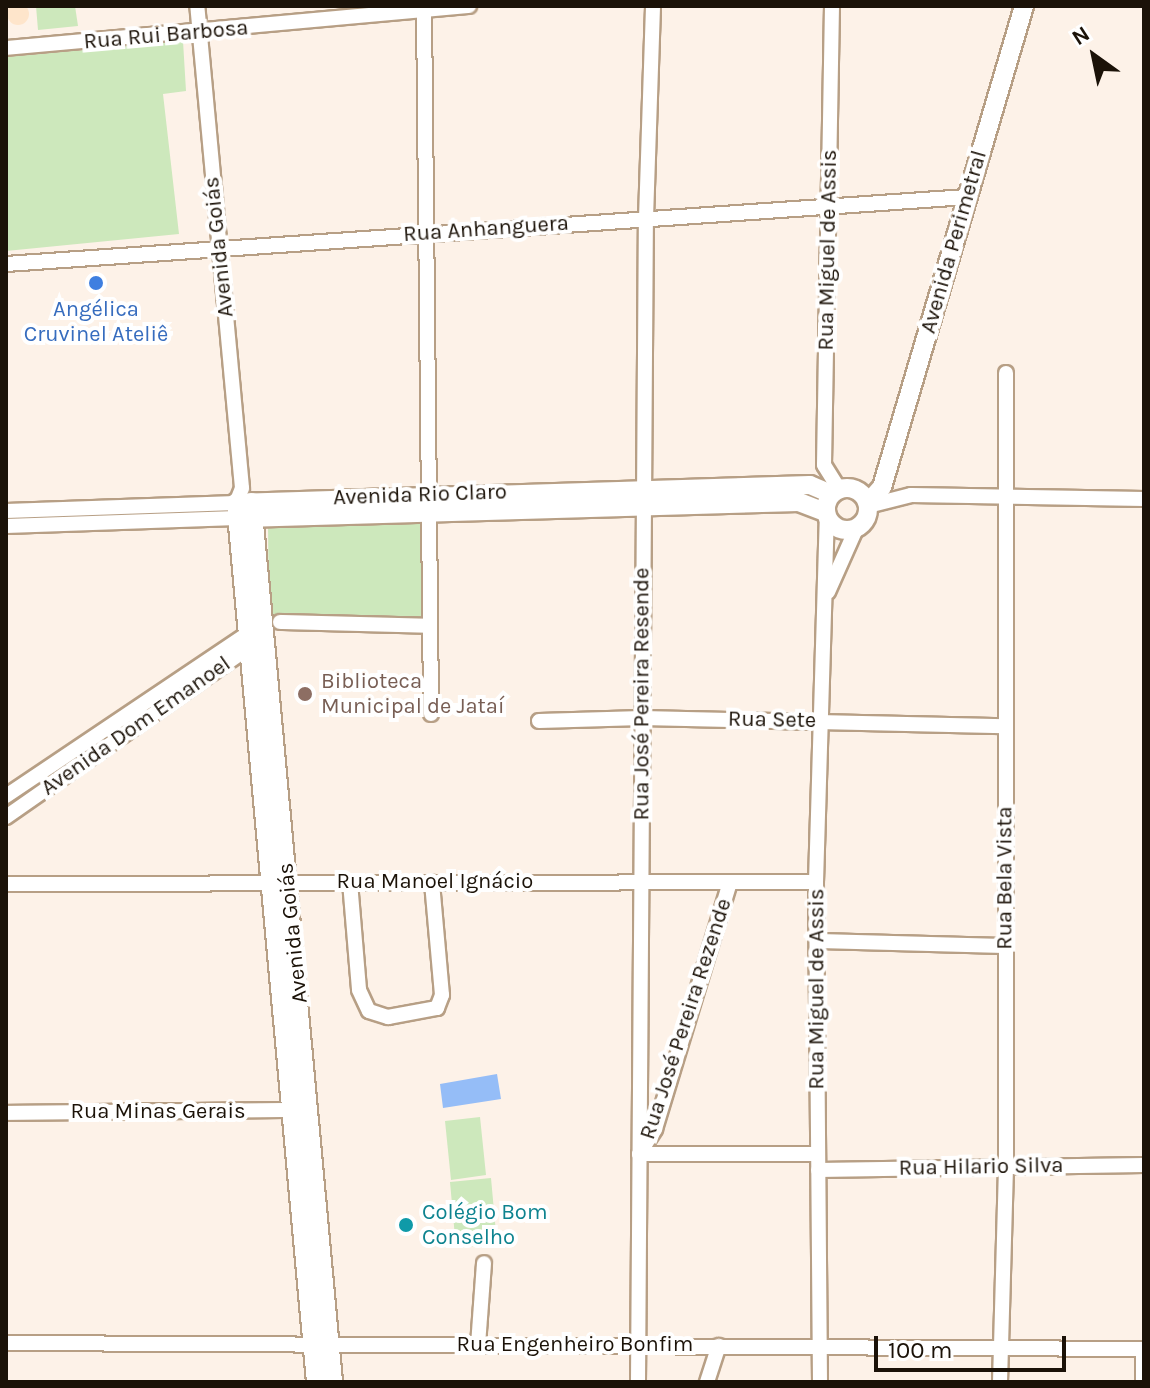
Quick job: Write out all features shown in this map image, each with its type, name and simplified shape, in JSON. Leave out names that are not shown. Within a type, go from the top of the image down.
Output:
[{"type":"main road","name":"Avenida Perimetral","points":[[856,529],[865,521],[866,500],[879,493],[1024,6]]},
{"type":"main road","name":"Avenida Rio Claro","points":[[244,506],[720,495],[816,485],[831,504]]},
{"type":"main road","points":[[856,529],[836,528],[831,504],[866,500]]},
{"type":"main road","name":"Avenida Goiás","points":[[244,506],[262,632],[291,1111],[321,1343],[333,1382]]},
{"type":"main road","name":"Avenida Goiás","points":[[279,882],[310,1110],[321,1343],[316,1382]]},
{"type":"street","name":"Avenida Goiás","points":[[197,6],[244,506]]},
{"type":"street","name":"Rua Rui Barbosa","points":[[6,48],[199,33],[424,8],[469,6]]},
{"type":"street","name":"Rua José Pereira Resende","points":[[638,1382],[646,218],[653,6]]},
{"type":"street","name":"Rua Miguel de Assis","points":[[820,1382],[816,882],[831,504],[824,465],[832,6]]},
{"type":"street","points":[[424,8],[431,714]]},
{"type":"street","name":"Rua Anhanguera","points":[[6,264],[967,197]]},
{"type":"street","name":"Rua Bela Vista","points":[[1000,1382],[1006,1165],[1006,373]]},
{"type":"street","points":[[866,500],[911,495],[1144,499]]},
{"type":"street","points":[[155,506],[156,521]]},
{"type":"street","name":"Avenida Rio Claro","points":[[14,518],[155,506],[244,506]]},
{"type":"street","name":"Avenida Rio Claro","points":[[14,518],[156,521],[244,506]]},
{"type":"street","name":"Rua Miguel de Assis","points":[[826,596],[856,529]]},
{"type":"street","points":[[262,632],[430,626]]},
{"type":"street","name":"Avenida Dom Emanoel","points":[[6,796],[262,632]]},
{"type":"street","name":"Avenida Dom Emanoel","points":[[6,817],[262,632]]},
{"type":"street","name":"Rua Sete","points":[[539,721],[642,718],[1005,726]]},
{"type":"street","points":[[350,882],[359,990],[369,1011],[388,1017],[437,1008],[442,995],[432,882]]},
{"type":"street","name":"Rua José Pereira Rezende","points":[[639,1154],[655,1129],[730,882]]},
{"type":"street","name":"Rua Manoel Ignácio","points":[[6,884],[816,882]]},
{"type":"street","points":[[817,941],[1006,946]]},
{"type":"street","name":"Rua Minas Gerais","points":[[6,1113],[310,1110]]},
{"type":"street","points":[[639,1154],[818,1154]]},
{"type":"street","name":"Rua Hilario Silva","points":[[818,1170],[1144,1165]]},
{"type":"street","points":[[478,1345],[484,1263]]},
{"type":"street","name":"Rua Engenheiro Bonfim","points":[[6,1343],[1143,1349]]},
{"type":"street","points":[[707,1382],[719,1346]]},
{"type":"street","points":[[1143,1349],[1143,1382]]},
{"type":"shaded area","points":[[18,3],[26,6],[29,14],[26,22],[18,25],[10,22],[7,14],[10,6]]},
{"type":"green space","points":[[36,6],[75,6],[78,26],[38,30]]},
{"type":"green space","points":[[183,41],[186,91],[163,94],[179,234],[6,251],[6,57]]},
{"type":"green space","points":[[421,521],[422,622],[269,624],[268,523]]},
{"type":"green space","points":[[480,1117],[486,1175],[451,1180],[445,1121]]},
{"type":"green space","points":[[491,1178],[497,1244],[456,1248],[450,1182]]},
{"type":"water","points":[[497,1074],[501,1099],[443,1108],[440,1084]]},
{"type":"place","name":"Angélica Cruvinel Ateliê","points":[[96,283]]},
{"type":"place","name":"Biblioteca Municipal de Jataí","points":[[305,694]]},
{"type":"place","name":"Colégio Bom Conselho","points":[[406,1225]]}]
